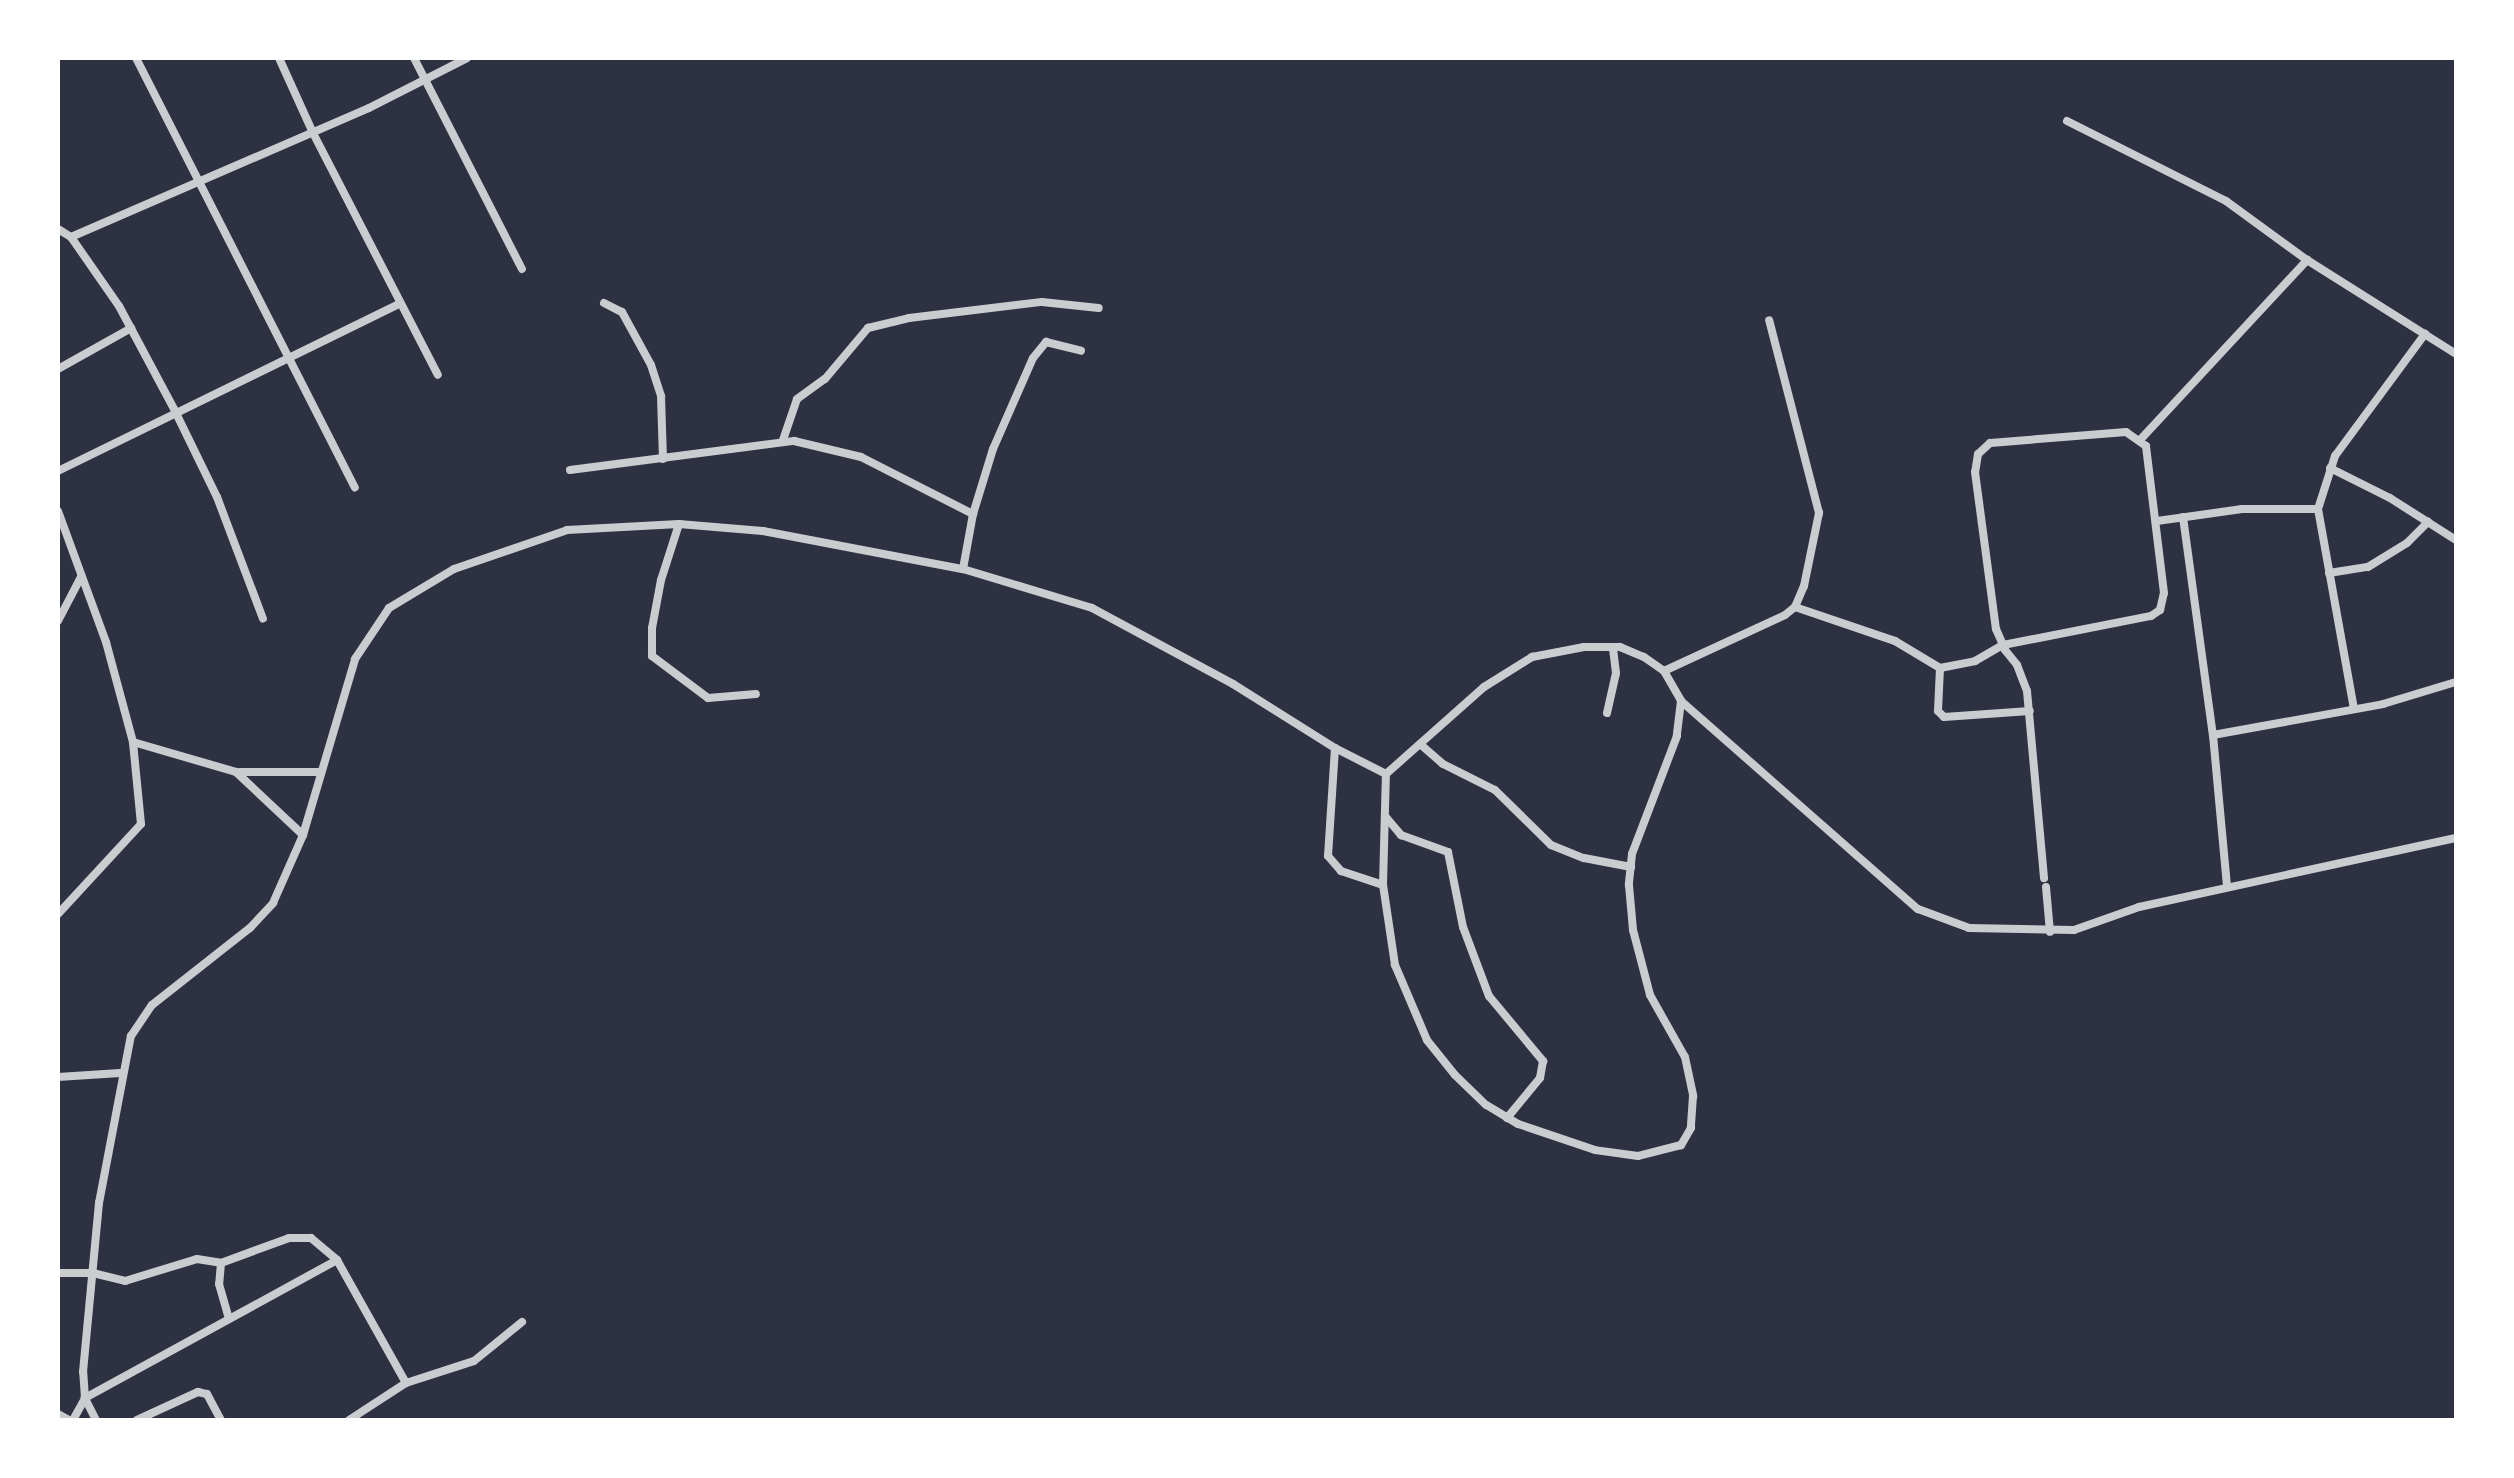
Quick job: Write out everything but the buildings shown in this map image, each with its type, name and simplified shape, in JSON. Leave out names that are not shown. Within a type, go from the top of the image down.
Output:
[{"type":"street","points":[[136,58],[356,487]]},
{"type":"street","points":[[279,58],[312,133],[438,375]]},
{"type":"street","points":[[414,58],[522,269]]},
{"type":"street","points":[[72,237],[312,133],[467,58]]},
{"type":"street","points":[[2067,121],[2226,201],[2306,260],[2456,354]]},
{"type":"street","points":[[58,229],[72,237],[130,328],[175,412],[212,488],[263,619]]},
{"type":"street","points":[[2140,440],[2306,260]]},
{"type":"street","points":[[783,440],[797,399],[825,379],[868,328],[909,318],[1042,302],[1099,308]]},
{"type":"street","points":[[604,303],[622,312],[651,365],[661,396],[663,458]]},
{"type":"street","points":[[58,471],[399,304]]},
{"type":"street","points":[[1664,671],[1771,623],[1795,607],[1804,586],[1820,513],[1769,320]]},
{"type":"street","points":[[58,370],[130,328]]},
{"type":"street","points":[[2354,709],[2318,509],[2330,468],[2363,414],[2425,334]]},
{"type":"street","points":[[963,569],[972,514],[1015,392],[1033,358],[1046,342],[1081,351]]},
{"type":"street","points":[[1795,607],[1895,641],[1940,668],[1975,661],[2003,644],[2122,622],[2160,610],[2164,594],[2152,467],[2140,440],[2126,432],[2021,440],[1990,443],[1978,454],[1975,472],[1996,629],[2003,644],[2018,665],[2030,712],[2050,932]]},
{"type":"street","points":[[570,470],[783,440],[861,457],[972,514]]},
{"type":"street","points":[[2330,468],[2456,540]]},
{"type":"street","points":[[2156,521],[2242,509],[2318,509]]},
{"type":"street","points":[[58,511],[106,642],[132,742],[141,824],[58,914]]},
{"type":"street","points":[[2183,517],[2213,735],[2227,886]]},
{"type":"street","points":[[2329,573],[2368,566],[2408,543],[2428,522]]},
{"type":"street","points":[[680,524],[661,580],[652,628],[652,656],[708,698],[756,694]]},
{"type":"street","points":[[96,1420],[85,1398],[83,1372],[99,1203],[120,1073],[140,1018],[262,916],[284,885],[303,835],[355,659],[389,608],[454,569],[567,530],[680,524],[763,531],[963,569],[1092,608],[1233,684],[1335,748],[1386,774]]},
{"type":"street","points":[[58,542],[65,534]]},
{"type":"street","points":[[58,621],[81,577]]},
{"type":"street","points":[[1681,701],[1677,736],[1630,867],[1633,930],[1650,995],[1686,1057],[1693,1096],[1691,1128],[1681,1145],[1638,1156],[1595,1150],[1508,1118],[1486,1105],[1426,1040],[1395,966],[1383,885],[1386,774],[1484,687],[1532,658],[1584,647],[1613,647],[1644,656],[1664,671],[1681,701],[1918,909],[1969,928],[2074,930],[2139,907],[2456,838]]},
{"type":"street","points":[[1607,713],[1616,673],[1613,647]]},
{"type":"street","points":[[1940,668],[1938,712],[1944,717],[2030,712]]},
{"type":"street","points":[[2213,735],[2354,709],[2456,682]]},
{"type":"street","points":[[132,742],[236,772],[322,772]]},
{"type":"street","points":[[1420,744],[1443,764],[1495,790],[1550,846],[1630,867]]},
{"type":"street","points":[[1335,748],[1328,856],[1341,871],[1383,885]]},
{"type":"street","points":[[236,772],[303,835]]},
{"type":"street","points":[[1384,815],[1401,834],[1448,852],[1464,927],[1489,996],[1544,1061],[1540,1078],[1508,1118]]},
{"type":"street","points":[[58,1077],[120,1073]]},
{"type":"street","points":[[58,1273],[93,1273],[125,1281],[197,1258],[222,1263],[302,1237],[322,1244],[337,1260],[406,1383]]},
{"type":"street","points":[[58,1414],[71,1420],[85,1398],[337,1260]]},
{"type":"street","points":[[222,1263],[219,1284],[229,1319]]},
{"type":"street","points":[[349,1420],[406,1383],[474,1361],[522,1322]]},
{"type":"street","points":[[137,1420],[204,1392],[221,1420]]}]
